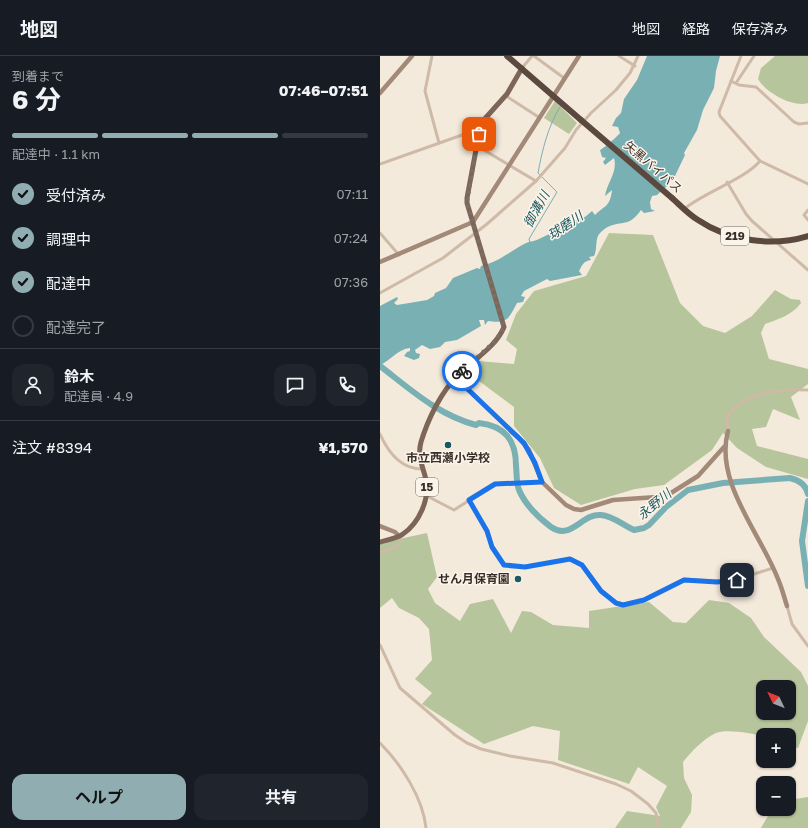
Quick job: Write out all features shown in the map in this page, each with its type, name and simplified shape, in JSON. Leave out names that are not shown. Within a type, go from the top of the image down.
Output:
[{"type":"highway","name":"矢黒バイパス","points":[[507,56],[698,220],[723,233],[744,239],[775,241],[808,236]]},
{"type":"main road","points":[[481,123],[506,96],[522,68]]},
{"type":"main road","name":"15","points":[[380,542],[399,536],[412,525],[427,496],[426,479],[422,469],[420,457],[420,447],[434,412],[439,402],[456,378],[496,340],[504,327],[504,322],[467,203],[481,123]]},
{"type":"street","points":[[380,93],[412,56]]},
{"type":"street","points":[[432,56],[425,91],[439,143]]},
{"type":"street","points":[[522,68],[533,56],[564,78]]},
{"type":"street","points":[[380,262],[399,256],[473,222],[579,56]]},
{"type":"street","points":[[619,56],[635,66]]},
{"type":"street","points":[[380,293],[443,258],[477,233],[536,181],[565,148],[576,130],[591,113],[616,90],[635,66],[638,56]]},
{"type":"street","points":[[741,56],[719,112],[720,116],[760,161],[808,184]]},
{"type":"street","points":[[736,83],[754,56]]},
{"type":"street","points":[[731,81],[756,87],[794,122],[799,124],[808,123]]},
{"type":"street","points":[[506,96],[540,118]]},
{"type":"street","points":[[380,159],[381,164],[462,135],[481,123]]},
{"type":"street","points":[[477,146],[536,181]]},
{"type":"street","points":[[684,209],[727,182],[750,170],[760,161]]},
{"type":"street","points":[[727,182],[746,214],[766,234],[808,270]]},
{"type":"street","points":[[808,210],[804,215],[808,220]]},
{"type":"street","points":[[380,233],[399,256]]},
{"type":"street","points":[[456,378],[521,440],[529,450],[542,482],[557,498],[574,509],[589,509],[604,502],[622,498],[657,497],[671,493],[698,476],[724,447]]},
{"type":"street","points":[[808,390],[775,392],[736,406],[727,417],[728,431],[724,447],[731,478],[740,506],[773,568],[792,624],[808,646]]},
{"type":"street","points":[[380,434],[390,454],[396,460],[417,469],[422,469]]},
{"type":"street","points":[[427,496],[437,499],[454,510],[495,484],[542,482]]},
{"type":"street","points":[[469,500],[487,531],[492,547],[504,565],[525,567],[570,559],[582,565],[601,591],[616,603],[623,605],[644,600],[684,580],[728,582],[773,568]]},
{"type":"street","points":[[380,526],[395,532],[399,536],[401,542],[394,549],[380,552]]},
{"type":"street","points":[[380,645],[400,688],[455,735],[467,743],[495,752],[553,763],[621,786],[631,791],[648,804],[656,813],[659,828]]},
{"type":"street","points":[[380,743],[399,764],[422,805],[426,828]]},
{"type":"green space","points":[[775,56],[808,56],[808,103],[795,103],[780,98],[767,89],[758,79],[761,68]]},
{"type":"green space","points":[[555,101],[577,123],[569,134],[544,118]]},
{"type":"green space","points":[[609,233],[653,235],[680,303],[703,326],[725,333],[752,316],[775,290],[791,299],[800,300],[801,303],[794,311],[765,324],[761,333],[769,359],[808,369],[808,384],[791,397],[800,420],[773,409],[766,427],[752,429],[757,446],[808,459],[808,479],[766,467],[737,448],[723,433],[712,450],[664,485],[635,489],[581,505],[554,488],[540,458],[514,426],[514,407],[467,372],[478,361],[514,364],[517,349],[506,340],[516,314],[534,291],[586,276]]},
{"type":"green space","points":[[427,533],[437,577],[428,589],[435,603],[460,621],[470,604],[493,599],[511,633],[522,611],[531,612],[553,625],[589,628],[589,611],[649,602],[673,622],[686,623],[709,600],[729,603],[751,618],[764,637],[801,672],[808,686],[808,721],[798,748],[796,747],[796,728],[756,728],[756,735],[726,731],[716,733],[702,742],[683,762],[684,778],[692,795],[691,812],[681,828],[615,828],[627,811],[660,816],[656,807],[667,786],[638,767],[629,784],[558,760],[560,731],[533,726],[484,744],[422,704],[432,693],[415,679],[432,660],[429,629],[419,618],[399,608],[392,598],[380,608],[380,543]]},
{"type":"green space","points":[[808,797],[808,828],[761,828],[768,816],[796,816],[796,799]]},
{"type":"water","points":[[647,56],[720,56],[714,88],[703,110],[697,130],[684,153],[685,155],[675,176],[672,176],[668,181],[667,186],[657,195],[652,196],[650,202],[651,209],[655,211],[644,213],[641,210],[631,220],[612,225],[601,232],[597,240],[594,256],[589,257],[591,260],[584,263],[579,271],[582,275],[550,281],[547,279],[524,291],[521,296],[525,297],[523,302],[517,303],[510,316],[504,320],[495,322],[488,321],[485,325],[484,320],[479,320],[481,326],[457,340],[445,342],[440,347],[430,349],[422,345],[415,350],[416,353],[420,354],[419,358],[414,360],[404,356],[410,351],[410,348],[398,352],[380,365],[380,306],[397,297],[398,299],[394,303],[397,305],[427,300],[434,296],[435,293],[446,288],[453,278],[477,268],[480,269],[481,266],[499,259],[526,243],[539,239],[575,222],[577,218],[585,217],[592,211],[595,215],[608,203],[612,190],[605,196],[615,168],[615,163],[614,158],[605,165],[603,162],[606,158],[602,157],[600,150],[620,133],[618,127],[612,126],[616,118],[621,113],[624,99],[637,80]]},
{"type":"waterway","name":"御溝川","points":[[540,175],[538,173],[541,156],[552,122],[560,107]]},
{"type":"waterway","name":"御溝川","points":[[530,243],[529,239],[557,192],[542,177]]},
{"type":"waterway","name":"永野川","points":[[380,366],[425,400],[449,415],[476,425],[479,423],[496,427],[502,431],[507,436],[514,449],[517,484],[519,490],[537,515],[551,527],[558,530],[565,531],[571,529],[588,518],[601,515],[614,519],[634,530],[644,528],[649,525],[666,507],[688,490],[723,483],[790,478],[802,483],[808,494]]},
{"type":"waterway","name":"永野川","points":[[808,501],[802,541],[808,586]]},
{"type":"way so far","points":[[462,371],[496,340],[502,333],[504,327],[504,322],[467,203],[479,134]]},
{"type":"place","name":"市立西瀬小学校","points":[[448,445]]},
{"type":"place","name":"せん月保育園","points":[[518,579]]},
{"type":"route","points":[[462,371],[456,378],[524,443],[529,450],[542,482],[495,484],[469,500],[490,536],[492,547],[504,565],[525,567],[570,559],[582,565],[586,569],[590,577],[601,591],[616,603],[623,605],[644,600],[684,580],[690,579],[717,582],[737,580]]},
{"type":"water label","name":"球磨川","points":[[565,225]]}]
